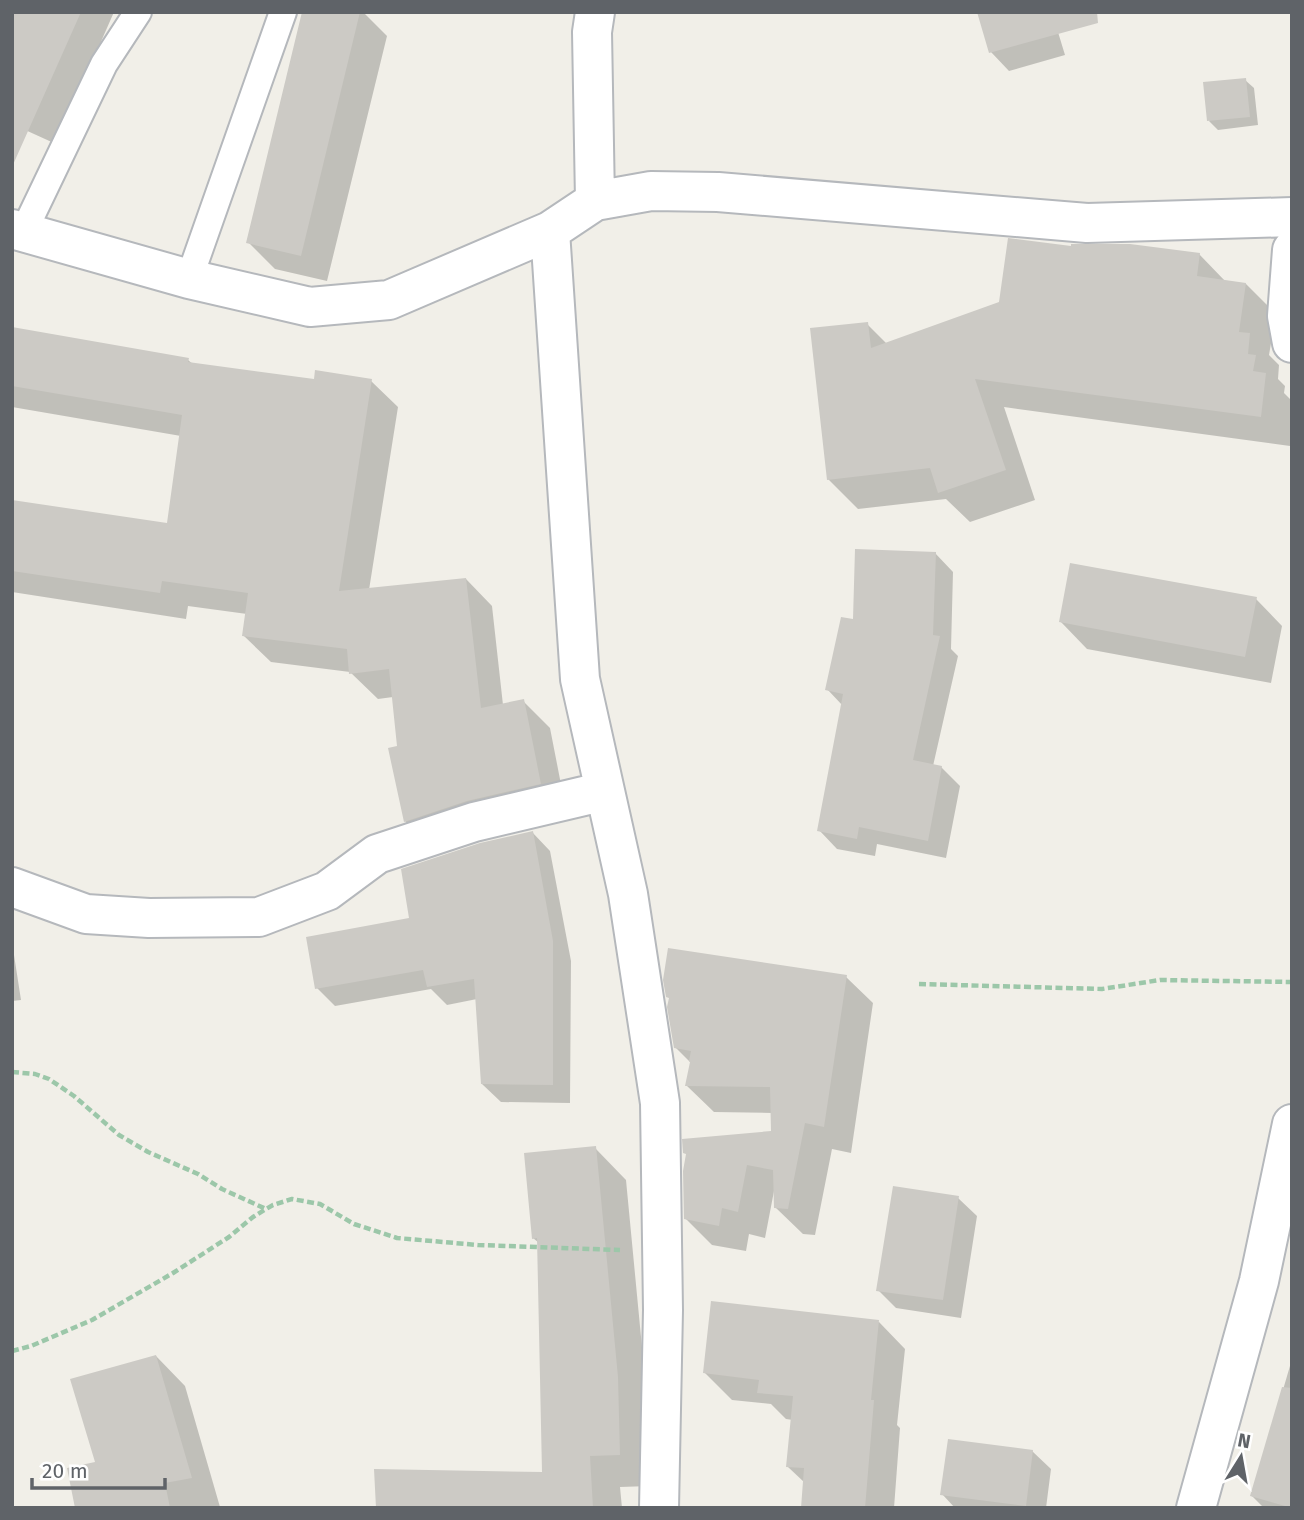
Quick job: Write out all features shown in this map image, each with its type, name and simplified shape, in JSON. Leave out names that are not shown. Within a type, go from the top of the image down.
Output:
[{"type":"street","points":[[595,12],[592,32],[595,201]]},
{"type":"street","points":[[18,231],[189,279],[310,307],[389,300],[550,231],[595,201],[651,191],[718,192],[1087,223],[1292,217]]},
{"type":"street","points":[[550,231],[580,679],[628,894],[660,1103],[663,1310],[659,1508]]},
{"type":"street","points":[[1292,250],[1287,316],[1292,343]]},
{"type":"street","points":[[12,887],[86,914],[149,918],[259,917],[327,891],[377,854],[474,822],[605,791]]},
{"type":"street","points":[[1196,1508],[1259,1281],[1292,1124]]},
{"type":"lane","points":[[18,231],[104,64],[138,12]]},
{"type":"lane","points":[[189,279],[283,12]]},
{"type":"path","points":[[919,984],[1102,989],[1160,980],[1292,982]]},
{"type":"path","points":[[12,1072],[35,1074],[49,1079],[74,1096],[119,1135],[148,1152],[266,1209]]},
{"type":"path","points":[[12,1352],[103,1313],[173,1273],[266,1209],[292,1199],[320,1204],[354,1224],[397,1238],[478,1245],[662,1251]]},
{"type":"building","points":[[12,12],[81,12],[12,167]]},
{"type":"building","points":[[302,12],[360,12],[301,256],[246,243]]},
{"type":"building","points":[[977,12],[1097,12],[1098,23],[989,53]]},
{"type":"building","points":[[1246,78],[1250,117],[1207,121],[1203,82]]},
{"type":"building","points":[[1008,238],[1071,246],[1130,244],[1200,253],[1197,276],[1246,283],[1239,332],[1250,333],[1248,354],[1256,355],[1253,371],[1266,373],[1261,417],[975,379],[1006,470],[938,493],[930,468],[827,480],[810,328],[868,322],[871,348],[999,302]]},
{"type":"building","points":[[12,327],[189,358],[188,362],[314,379],[315,370],[372,379],[339,591],[466,578],[481,708],[524,699],[541,784],[467,801],[404,822],[388,748],[397,746],[389,669],[349,674],[347,649],[242,636],[248,593],[162,581],[160,593],[12,571],[12,500],[167,523],[182,415],[12,386]]},
{"type":"building","points":[[855,549],[936,552],[933,635],[940,636],[913,760],[942,766],[928,841],[859,827],[857,839],[817,831],[843,694],[825,690],[841,617],[853,619]]},
{"type":"building","points":[[1070,563],[1257,597],[1245,657],[1059,622]]},
{"type":"building","points":[[533,831],[553,941],[553,1085],[481,1084],[474,979],[427,987],[423,970],[315,989],[306,937],[409,918],[401,869],[480,843]]},
{"type":"building","points":[[668,948],[847,975],[824,1127],[805,1123],[788,1209],[774,1208],[773,1170],[747,1165],[738,1212],[722,1208],[719,1226],[684,1219],[683,1171],[686,1154],[683,1153],[682,1139],[771,1131],[770,1087],[685,1086],[691,1051],[674,1048],[667,1007],[669,998],[666,997],[663,980]]},
{"type":"building","points":[[596,1146],[618,1377],[620,1455],[590,1456],[593,1508],[376,1508],[374,1469],[542,1472],[537,1238],[532,1239],[524,1153]]},
{"type":"building","points":[[893,1186],[959,1196],[943,1300],[876,1291]]},
{"type":"building","points":[[711,1301],[879,1320],[865,1508],[801,1508],[804,1468],[786,1467],[793,1396],[757,1393],[759,1380],[703,1373]]},
{"type":"building","points":[[156,1355],[192,1478],[165,1483],[170,1508],[75,1508],[67,1468],[95,1462],[70,1379]]},
{"type":"building","points":[[1282,1387],[1292,1388],[1292,1508],[1250,1496]]},
{"type":"building","points":[[948,1439],[1033,1450],[1026,1506],[940,1495]]}]
